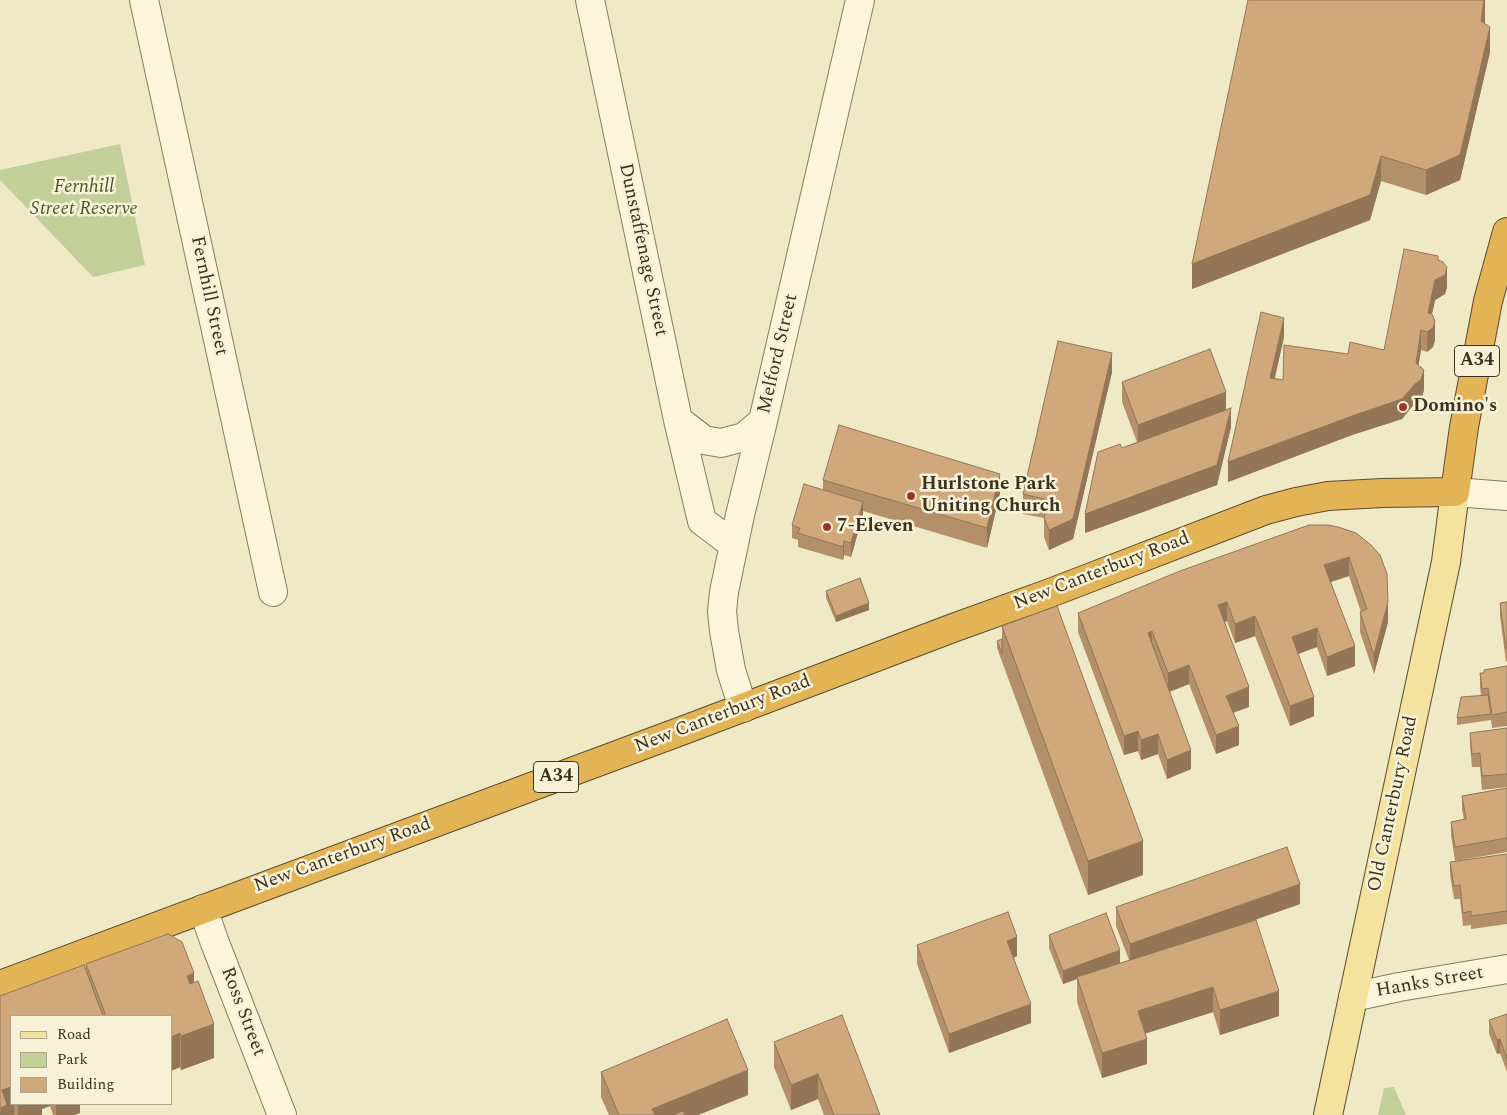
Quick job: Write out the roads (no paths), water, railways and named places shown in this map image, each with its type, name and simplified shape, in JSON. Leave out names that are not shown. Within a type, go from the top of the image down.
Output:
[{"type":"highway","name":"A34","points":[[1455,492],[1464,427],[1488,301],[1507,232]]},
{"type":"highway","name":"New Canterbury Road","points":[[0,985],[1050,593],[1266,510],[1328,496],[1455,492]]},
{"type":"main road","name":"Old Canterbury Road","points":[[1328,1115],[1446,562],[1455,492]]},
{"type":"street","name":"Fernhill Street","points":[[144,0],[273,592]]},
{"type":"street","name":"Dunstaffenage Street","points":[[590,0],[678,420],[702,521],[734,545]]},
{"type":"street","name":"Melford Street","points":[[743,708],[731,670],[724,631],[722,611],[724,592],[740,515],[764,421],[860,0]]},
{"type":"street","points":[[678,420],[704,440],[721,443],[744,437],[764,421]]},
{"type":"street","points":[[1455,492],[1507,496]]},
{"type":"street","points":[[698,499],[721,511],[740,515]]},
{"type":"street","name":"Ross Street","points":[[203,908],[282,1115]]},
{"type":"street","name":"Hanks Street","points":[[1353,997],[1407,985],[1507,969]]},
{"type":"place","name":"Domino's","points":[[1403,407]]},
{"type":"place","name":"Hurlstone Park Uniting Church","points":[[911,496]]},
{"type":"place","name":"7-Eleven","points":[[827,527]]},
{"type":"park label","name":"Fernhill Street Reserve","points":[[84,199]]}]
